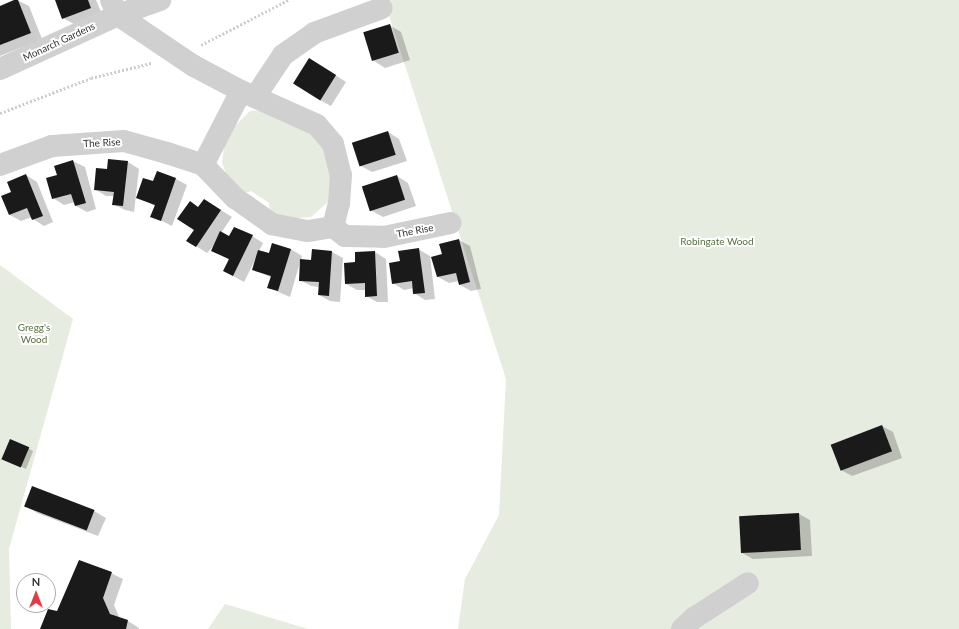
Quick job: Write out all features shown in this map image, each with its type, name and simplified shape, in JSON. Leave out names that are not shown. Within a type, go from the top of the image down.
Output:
[{"type":"street","name":"Monarch Gardens","points":[[0,68],[114,7],[160,0]]},
{"type":"street","points":[[114,7],[178,57],[248,94],[318,124],[333,144],[342,175],[339,203],[333,227]]},
{"type":"street","points":[[203,165],[248,94],[283,55],[314,32],[382,8]]},
{"type":"street","name":"The Rise","points":[[0,165],[52,146],[124,141],[167,152],[203,165],[235,198],[272,224],[307,231],[333,227],[345,236],[384,236],[451,223]]},
{"type":"street","points":[[682,629],[694,618],[748,583]]},
{"type":"green space","name":"Robingate Wood","points":[[384,0],[959,0],[959,629],[458,629],[465,579],[499,515],[506,379]]},
{"type":"green space","points":[[263,110],[313,131],[328,147],[333,175],[328,202],[311,217],[284,219],[270,213],[269,203],[251,191],[242,194],[228,178],[222,163],[224,146],[233,128],[250,111]]},
{"type":"green space","name":"Gregg's Wood","points":[[0,265],[73,319],[9,549],[11,629],[0,629]]},
{"type":"green space","points":[[225,604],[308,629],[208,629]]},
{"type":"building","points":[[14,0],[18,0],[31,33],[0,45],[0,6]]},
{"type":"building","points":[[55,0],[88,0],[91,8],[62,19]]},
{"type":"building","points":[[390,24],[399,53],[372,61],[363,32]]},
{"type":"building","points":[[309,58],[336,75],[320,100],[293,83]]},
{"type":"building","points":[[388,131],[396,155],[360,167],[352,143]]},
{"type":"building","points":[[108,159],[128,161],[123,206],[112,205],[114,192],[94,190],[96,168],[107,169]]},
{"type":"building","points":[[73,160],[86,203],[75,206],[71,194],[52,199],[46,178],[57,175],[54,166]]},
{"type":"building","points":[[157,171],[176,178],[161,221],[150,217],[155,205],[136,198],[143,178],[153,181]]},
{"type":"building","points":[[26,174],[43,216],[32,220],[27,208],[9,215],[1,196],[11,192],[7,182]]},
{"type":"building","points":[[397,175],[405,200],[370,211],[362,186]]},
{"type":"building","points":[[204,199],[221,210],[196,247],[186,241],[194,230],[177,219],[190,201],[198,207]]},
{"type":"building","points":[[234,227],[253,235],[233,276],[223,271],[229,259],[211,251],[220,231],[229,236]]},
{"type":"building","points":[[459,239],[470,282],[459,285],[456,273],[437,277],[431,257],[442,254],[439,244]]},
{"type":"building","points":[[272,243],[291,249],[278,291],[267,288],[271,276],[252,270],[258,250],[269,253]]},
{"type":"building","points":[[419,248],[425,293],[413,294],[412,281],[392,284],[389,263],[400,261],[398,251]]},
{"type":"building","points":[[312,249],[332,251],[329,296],[318,295],[319,282],[299,281],[300,259],[311,260]]},
{"type":"building","points":[[375,251],[377,296],[365,297],[365,283],[345,284],[344,263],[355,262],[355,252]]},
{"type":"building","points":[[882,425],[892,451],[841,471],[831,445]]},
{"type":"building","points":[[10,439],[29,447],[21,467],[1,459]]},
{"type":"building","points":[[32,486],[95,510],[87,531],[24,507]]},
{"type":"building","points":[[799,513],[801,550],[741,553],[739,516]]},
{"type":"building","points":[[79,560],[112,572],[103,598],[110,614],[128,620],[126,629],[40,629],[46,613],[56,613]]}]
